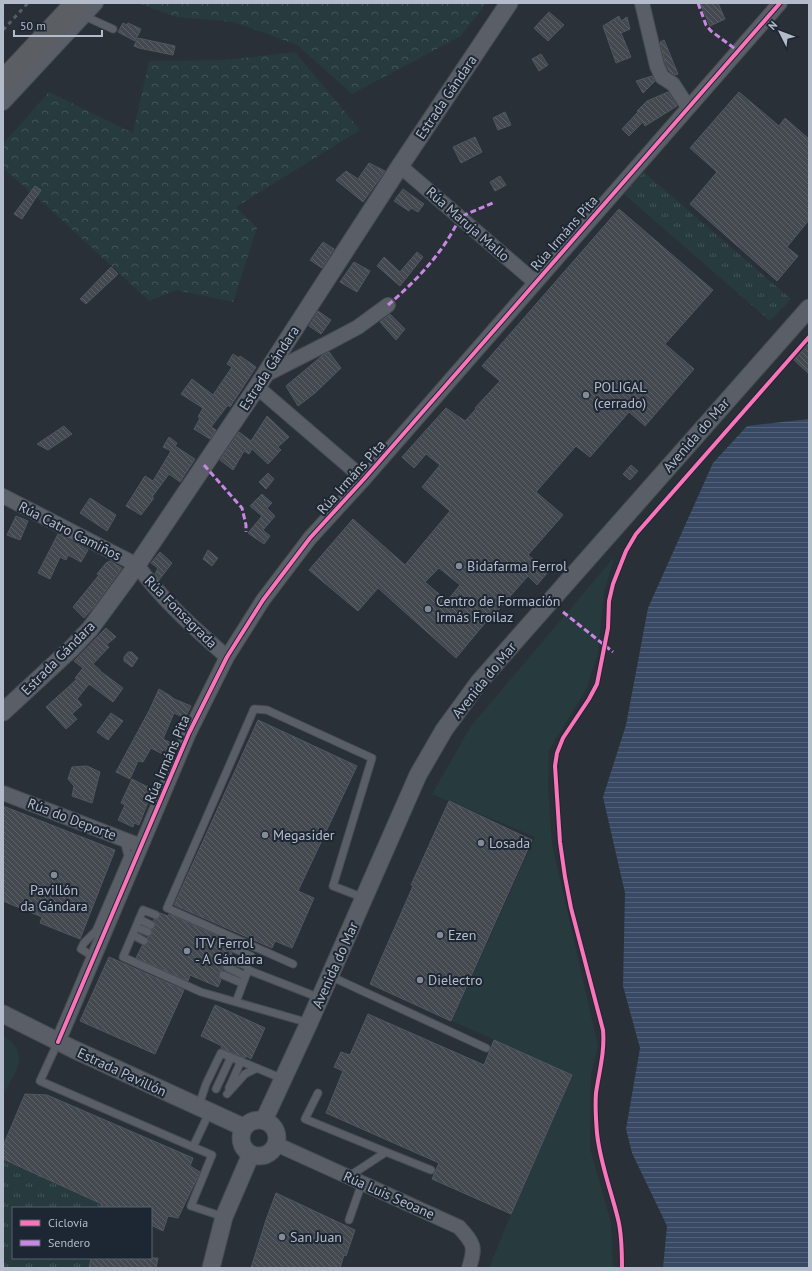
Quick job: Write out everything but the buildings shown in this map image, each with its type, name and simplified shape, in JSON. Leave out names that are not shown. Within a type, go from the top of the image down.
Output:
[{"type":"highway","points":[[3,64],[60,3]]},
{"type":"highway","points":[[3,82],[81,10]]},
{"type":"street","points":[[3,103],[81,10],[96,3]]},
{"type":"street","name":"Estrada Gándara","points":[[3,712],[72,648],[90,629],[137,565],[261,381],[400,166],[509,3]]},
{"type":"street","points":[[642,3],[657,66],[662,77],[672,84],[688,106]]},
{"type":"street","name":"Rúa Irmáns Pita","points":[[58,1042],[189,733],[227,657],[263,600],[310,538],[364,479],[688,106],[780,3]]},
{"type":"street","name":"Rúa Maruja Mallo","points":[[400,166],[535,282]]},
{"type":"street","points":[[364,479],[261,381],[358,327],[388,305]]},
{"type":"street","name":"Avenida do Mar","points":[[264,1120],[330,976],[418,775],[444,730],[479,682],[809,308]]},
{"type":"street","name":"Rúa Catro Camiños","points":[[3,496],[137,565]]},
{"type":"street","name":"Rúa Fonsagrada","points":[[137,565],[150,583],[227,657]]},
{"type":"street","name":"Rúa do Deporte","points":[[3,793],[141,846]]},
{"type":"street","name":"Estrada Pavillón","points":[[3,1014],[58,1042],[243,1127]]},
{"type":"street","points":[[257,1119],[264,1120],[276,1130],[277,1140],[271,1151],[264,1155],[257,1156],[246,1151],[240,1140],[241,1134],[243,1127],[252,1121],[257,1119]]},
{"type":"street","name":"Rúa Luis Seoane","points":[[276,1144],[459,1227],[470,1240],[474,1253],[468,1268]]},
{"type":"street","points":[[211,1268],[224,1217],[251,1154]]},
{"type":"lane","points":[[81,10],[113,29]]},
{"type":"lane","points":[[293,964],[167,908],[254,708],[267,710],[372,758],[333,886],[364,898]]},
{"type":"lane","points":[[94,957],[81,949],[84,943],[96,931],[128,856],[124,840]]},
{"type":"lane","points":[[156,915],[143,910],[123,957],[201,992],[309,1023]]},
{"type":"lane","points":[[139,920],[151,925]]},
{"type":"lane","points":[[136,927],[148,932]]},
{"type":"lane","points":[[133,935],[144,941]]},
{"type":"lane","points":[[235,949],[251,956],[236,1002]]},
{"type":"lane","points":[[230,959],[247,971]]},
{"type":"lane","points":[[227,967],[247,971],[320,998]]},
{"type":"lane","points":[[223,975],[242,983]]},
{"type":"lane","points":[[330,976],[486,1048]]},
{"type":"lane","points":[[58,1042],[40,1081],[212,1155],[191,1206],[224,1217]]},
{"type":"lane","points":[[193,1147],[204,1110],[206,1084],[221,1053],[283,1079]]},
{"type":"lane","points":[[216,1089],[231,1057]]},
{"type":"lane","points":[[227,1094],[241,1061]]},
{"type":"lane","points":[[227,1094],[245,1074],[257,1068]]},
{"type":"lane","points":[[206,1084],[227,1094]]},
{"type":"lane","points":[[318,1093],[306,1119],[431,1170]]},
{"type":"lane","points":[[348,1177],[386,1152]]},
{"type":"lane","points":[[349,1220],[362,1183]]},
{"type":"green space","points":[[137,3],[486,3],[461,36],[352,94],[297,45],[234,22],[177,17]]},
{"type":"green space","points":[[295,52],[360,130],[236,207],[257,228],[233,302],[176,290],[149,301],[50,209],[3,168],[3,144],[49,92],[133,133],[149,61],[225,60]]},
{"type":"green space","points":[[644,172],[791,299],[770,321],[624,194]]},
{"type":"green space","points":[[615,556],[604,592],[598,654],[586,690],[549,750],[548,787],[552,844],[598,1046],[591,1076],[590,1148],[611,1222],[613,1268],[489,1268],[572,1075],[452,1021],[535,837],[432,794],[471,726]]},
{"type":"green space","points":[[3,1036],[12,1043],[17,1050],[19,1057],[16,1071],[3,1095]]},
{"type":"green space","points":[[3,1159],[102,1204],[101,1207],[12,1207],[12,1259],[91,1259],[89,1268],[3,1268]]},
{"type":"water","points":[[809,419],[809,1268],[663,1268],[667,1226],[632,1153],[626,1129],[640,1048],[623,986],[625,893],[603,797],[626,725],[648,608],[713,463],[747,426]]},
{"type":"railway","points":[[3,30],[28,3]]},
{"type":"marked path","points":[[698,3],[706,25],[711,31],[738,51]]},
{"type":"marked path","points":[[388,305],[429,265],[454,230],[460,217],[495,202]]},
{"type":"marked path","points":[[204,465],[242,508],[246,532]]},
{"type":"marked path","points":[[563,612],[613,652]]},
{"type":"cycle path","points":[[58,1042],[189,733],[227,657],[263,600],[310,538],[364,479],[780,3]]},
{"type":"cycle path","points":[[622,1268],[622,1244],[619,1225],[598,1144],[596,1093],[602,1054],[603,1030],[571,908],[565,877],[560,842],[555,766],[557,753],[563,738],[589,699],[597,684],[608,628],[609,601],[613,584],[626,551],[636,534],[809,337]]},
{"type":"place","name":"POLIGAL (cerrado)","points":[[586,395]]},
{"type":"place","name":"Bidafarma Ferrol","points":[[459,566]]},
{"type":"place","name":"Centro de Formación Irmás Froilaz","points":[[428,609]]},
{"type":"place","name":"Megasider","points":[[265,835]]},
{"type":"place","name":"Losada","points":[[481,843]]},
{"type":"place","name":"Pavillón da Gándara","points":[[54,875]]},
{"type":"place","name":"Ezen","points":[[440,935]]},
{"type":"place","name":"ITV Ferrol - A Gándara","points":[[187,951]]},
{"type":"place","name":"Dielectro","points":[[420,980]]},
{"type":"place","name":"San Juan","points":[[282,1237]]}]
